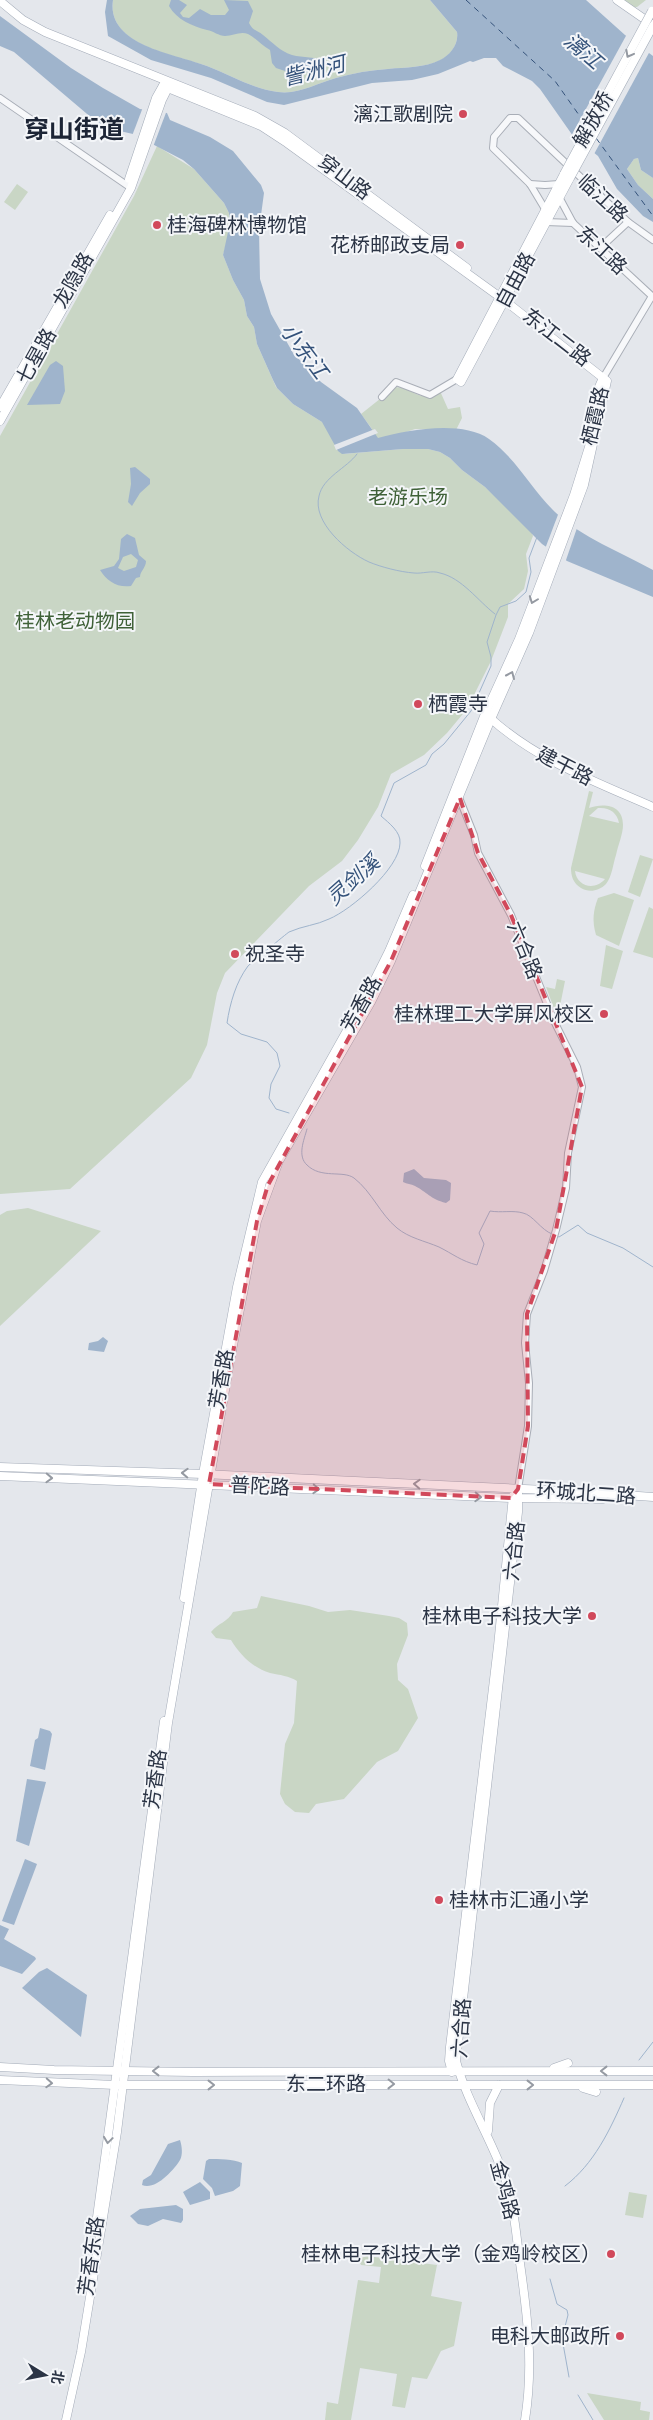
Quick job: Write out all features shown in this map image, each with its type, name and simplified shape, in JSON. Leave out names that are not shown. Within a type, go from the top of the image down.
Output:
[{"type":"main road","points":[[618,0],[653,25]]},
{"type":"main road","name":"穿山路","points":[[0,1],[23,20],[45,32],[167,84],[255,116],[285,133],[503,297]]},
{"type":"main road","name":"解放桥","points":[[567,176],[652,10]]},
{"type":"main road","name":"解放桥","points":[[567,176],[653,25]]},
{"type":"main road","name":"龙隐路","points":[[0,406],[129,186],[159,99],[167,84]]},
{"type":"main road","name":"自由路","points":[[459,381],[503,297],[545,209],[559,184],[567,176]]},
{"type":"main road","name":"自由路","points":[[503,297],[560,198],[567,176]]},
{"type":"main road","name":"七星路","points":[[0,420],[129,186]]},
{"type":"main road","name":"东江二路","points":[[503,297],[606,378]]},
{"type":"main road","name":"栖霞路","points":[[488,717],[569,516],[588,447],[598,389],[606,378]]},
{"type":"main road","name":"芳香路","points":[[118,2088],[161,1737],[207,1474],[256,1221],[268,1185],[279,1161],[371,1002],[391,960],[488,717]]},
{"type":"main road","name":"建干路","points":[[488,717],[516,739],[545,758],[653,807]]},
{"type":"main road","name":"普陀路","points":[[0,1467],[207,1474],[518,1489]]},
{"type":"main road","name":"普陀路","points":[[0,1476],[515,1498]]},
{"type":"main road","points":[[515,1498],[518,1489]]},
{"type":"main road","name":"环城北二路","points":[[518,1489],[653,1497]]},
{"type":"main road","name":"环城北二路","points":[[515,1498],[653,1501]]},
{"type":"main road","name":"六合路","points":[[464,2085],[450,2070],[450,2047],[515,1498]]},
{"type":"main road","name":"六合路","points":[[464,2085],[456,2061],[515,1498]]},
{"type":"main road","points":[[547,2071],[568,2063]]},
{"type":"main road","name":"东二环路","points":[[0,2067],[120,2071],[653,2071]]},
{"type":"main road","name":"东二环路","points":[[0,2080],[118,2088],[653,2085]]},
{"type":"main road","name":"金鸡路","points":[[464,2085],[505,2179],[514,2218],[522,2275],[530,2371],[525,2420]]},
{"type":"main road","points":[[490,2141],[489,2108],[491,2098],[500,2085]]},
{"type":"main road","points":[[574,2085],[596,2092]]},
{"type":"main road","name":"芳香东路","points":[[61,2420],[78,2342],[118,2088]]},
{"type":"main road","name":"芳香东路","points":[[66,2420],[88,2307],[117,2132],[118,2088]]},
{"type":"street","points":[[0,98],[129,186]]},
{"type":"street","name":"临江路","points":[[530,184],[493,148],[494,137],[510,118],[518,118],[628,222],[653,240]]},
{"type":"street","points":[[530,184],[559,184]]},
{"type":"street","points":[[530,184],[545,209]]},
{"type":"street","name":"东江路","points":[[560,198],[573,223],[653,297]]},
{"type":"street","points":[[546,222],[573,223]]},
{"type":"street","points":[[600,248],[628,222]]},
{"type":"street","name":"栖霞路","points":[[606,378],[653,297]]},
{"type":"street","name":"栖霞路","points":[[606,378],[653,302]]},
{"type":"street","points":[[382,397],[395,382],[400,382],[430,395],[459,381]]},
{"type":"street","name":"六合路","points":[[457,794],[474,835],[478,853],[511,915],[554,1022],[580,1077],[581,1096],[570,1146],[566,1188],[554,1239],[527,1314],[525,1343],[529,1383],[528,1426],[518,1489]]},
{"type":"highlighted area","points":[[460,798],[478,853],[511,915],[582,1087],[556,1230],[527,1314],[528,1426],[518,1489],[511,1498],[209,1484],[257,1221],[268,1185],[391,961]]},
{"type":"green space","points":[[113,0],[430,0],[457,32],[457,41],[451,52],[435,63],[355,73],[293,92],[278,92],[260,88],[207,66],[146,46],[132,38],[121,28],[114,16]]},
{"type":"green space","points":[[623,0],[646,0],[637,7],[632,7]]},
{"type":"green space","points":[[157,146],[194,169],[224,203],[229,213],[228,237],[223,255],[233,280],[244,300],[247,316],[254,327],[257,344],[276,387],[293,404],[322,422],[372,429],[361,414],[395,387],[421,396],[432,395],[440,391],[448,409],[460,407],[462,418],[456,430],[415,429],[343,454],[428,449],[440,452],[450,458],[462,470],[485,487],[531,530],[533,536],[526,554],[528,571],[524,589],[508,604],[508,617],[491,661],[467,709],[447,733],[424,755],[391,774],[378,807],[358,840],[342,861],[309,886],[225,973],[217,993],[207,1045],[191,1078],[70,1189],[0,1194],[0,436],[134,196]]},
{"type":"green space","points":[[638,158],[641,170],[653,178],[653,199],[638,185],[627,169],[634,159]]},
{"type":"green space","points":[[17,184],[28,192],[15,210],[4,202]]},
{"type":"green space","points":[[589,791],[593,792],[589,808],[594,806],[611,807],[620,813],[622,818],[622,832],[611,874],[606,884],[600,888],[587,890],[574,882],[571,868]],"holes":[[[598,808],[606,808],[612,811],[619,823],[589,816]],[[575,871],[605,879],[596,885],[587,886],[579,881]]]},
{"type":"green space","points":[[640,855],[653,859],[640,897],[628,892]]},
{"type":"green space","points":[[614,893],[634,900],[619,946],[596,935],[594,925],[594,912],[598,898]]},
{"type":"green space","points":[[649,907],[653,909],[653,958],[633,952]]},
{"type":"green space","points":[[606,945],[623,951],[612,989],[600,986]]},
{"type":"green space","points":[[557,979],[565,981],[559,1011],[555,1011],[546,987],[555,989]]},
{"type":"green space","points":[[28,1208],[101,1231],[0,1326],[0,1215],[7,1211]]},
{"type":"green space","points":[[261,1596],[328,1612],[350,1610],[389,1616],[399,1618],[407,1623],[408,1635],[397,1664],[398,1680],[408,1689],[418,1718],[398,1751],[377,1762],[344,1799],[316,1804],[309,1813],[295,1812],[285,1804],[280,1794],[285,1744],[294,1723],[297,1681],[258,1668],[238,1651],[231,1640],[216,1638],[211,1632],[233,1612],[257,1608]]},
{"type":"green space","points":[[629,2192],[647,2195],[643,2218],[625,2215]]},
{"type":"green space","points":[[367,2256],[437,2265],[431,2296],[462,2302],[454,2346],[441,2351],[427,2379],[412,2377],[405,2408],[392,2406],[397,2374],[360,2368],[351,2420],[325,2420],[327,2402],[338,2404],[358,2280],[379,2283],[381,2267],[361,2265],[358,2259]]},
{"type":"green space","points":[[587,2393],[641,2402],[640,2410],[650,2412],[649,2420],[604,2420]]},
{"type":"water","name":"漓江","points":[[107,0],[113,0],[114,16],[121,28],[132,38],[146,46],[207,66],[260,88],[278,92],[293,92],[349,75],[375,70],[421,66],[444,58],[457,41],[457,32],[430,0],[586,0],[625,35],[653,56],[653,178],[641,170],[638,158],[634,159],[627,169],[638,185],[653,199],[653,222],[643,216],[617,189],[598,156],[573,136],[540,89],[532,81],[503,66],[496,58],[470,61],[438,74],[412,80],[372,83],[284,105],[267,102],[211,78],[151,60],[108,36],[105,12]]},
{"type":"water","points":[[171,0],[179,0],[187,5],[180,13],[183,17],[189,18],[200,9],[211,15],[225,15],[229,10],[224,0],[248,1],[253,11],[249,23],[254,29],[288,54],[327,62],[312,71],[297,75],[276,68],[272,63],[270,50],[248,34],[223,36],[190,24],[172,11],[169,6]]},
{"type":"water","points":[[0,16],[71,68],[103,88],[140,109],[167,113],[170,120],[210,137],[233,151],[261,185],[264,193],[259,230],[260,279],[271,314],[293,353],[321,382],[357,408],[378,438],[404,432],[450,428],[478,433],[489,439],[507,455],[555,512],[577,530],[653,570],[653,597],[567,561],[542,544],[485,487],[440,452],[428,449],[403,449],[342,454],[338,451],[322,422],[293,404],[277,388],[273,380],[257,344],[254,327],[247,316],[244,300],[233,280],[223,255],[230,223],[229,213],[224,203],[194,169],[183,160],[133,134],[111,129],[93,119],[14,52],[0,46]]},
{"type":"water","points":[[56,361],[63,366],[65,391],[60,404],[27,405],[50,365]]},
{"type":"water","points":[[135,467],[150,479],[150,484],[140,493],[132,506],[128,502],[131,484],[130,468]]},
{"type":"water","points":[[127,534],[135,538],[139,555],[146,561],[140,577],[136,578],[131,586],[121,586],[113,583],[100,570],[114,566],[119,559],[121,539]],"holes":[[[131,554],[138,560],[136,567],[124,571],[118,568],[123,557]]]},
{"type":"water","points":[[414,1169],[424,1178],[446,1180],[451,1183],[450,1200],[446,1203],[415,1186],[403,1182],[404,1173]]},
{"type":"water","points":[[103,1337],[108,1341],[104,1352],[88,1350],[89,1343],[98,1341]]},
{"type":"water","points":[[40,1728],[50,1731],[52,1734],[45,1770],[30,1766],[35,1740],[38,1738]]},
{"type":"water","points":[[27,1779],[46,1782],[29,1846],[16,1841]]},
{"type":"water","points":[[25,1859],[37,1864],[14,1925],[2,1921]]},
{"type":"water","points":[[0,1925],[9,1929],[4,1939],[36,1959],[22,1974],[0,1966]]},
{"type":"water","points":[[47,1968],[87,1995],[81,2037],[22,1988],[39,1972]]},
{"type":"water","points":[[180,2140],[182,2156],[173,2169],[153,2185],[142,2185],[143,2180],[151,2175],[168,2144]]},
{"type":"water","points":[[209,2159],[230,2160],[242,2163],[240,2186],[233,2191],[215,2196],[212,2188],[203,2179],[206,2161]]},
{"type":"water","points":[[200,2182],[210,2192],[210,2199],[190,2205],[183,2192]]},
{"type":"water","points":[[176,2205],[183,2209],[183,2220],[181,2223],[163,2219],[148,2226],[138,2224],[130,2216],[140,2209]]},
{"type":"pier","points":[[627,34],[650,51],[593,156],[570,138]]},
{"type":"pier","points":[[143,107],[167,110],[153,147],[132,136]]},
{"type":"pier","points":[[375,429],[378,433],[336,450],[334,445]]},
{"type":"pier","points":[[559,512],[578,525],[565,563],[545,549]]},
{"type":"waterway","points":[[357,454],[330,478],[321,489],[318,506],[326,526],[333,535],[351,551],[374,564],[403,572],[437,572],[448,576],[463,585],[495,614]]},
{"type":"waterway","name":"灵剑溪","points":[[289,1113],[276,1109],[269,1098],[271,1084],[280,1066],[277,1053],[267,1042],[241,1034],[227,1023],[237,986],[248,966],[286,934],[324,921],[349,907],[373,887],[392,864],[398,853],[400,839],[394,828],[381,816],[394,783],[426,765],[432,754],[444,744],[471,711],[491,666],[487,642],[496,615],[500,607],[516,601],[526,592],[531,572],[529,558],[537,537]]},
{"type":"waterway","name":"灵剑溪","points":[[307,1129],[302,1153],[302,1157],[307,1165],[319,1172],[354,1178],[397,1228],[466,1261],[477,1265],[484,1244],[479,1233],[490,1211],[527,1214],[552,1234]]},
{"type":"waterway","name":"灵剑溪","points":[[556,1236],[559,1237],[578,1225],[587,1233],[623,1248],[653,1267]]},
{"type":"waterway","name":"灵剑溪","points":[[639,2060],[653,2042]]},
{"type":"waterway","name":"灵剑溪","points":[[565,2186],[593,2157],[607,2134],[624,2098]]},
{"type":"waterway","name":"灵剑溪","points":[[550,2279],[557,2304],[567,2310],[568,2315],[562,2338],[569,2377]]},
{"type":"waterway","name":"灵剑溪","points":[[578,2395],[593,2420]]},
{"type":"ferry route","points":[[466,0],[555,81],[586,125]]},
{"type":"ferry route","points":[[596,138],[653,216]]},
{"type":"place","name":"漓江歌剧院","points":[[463,114]]},
{"type":"place","name":"桂海碑林博物馆","points":[[157,225]]},
{"type":"place","name":"花桥邮政支局","points":[[460,245]]},
{"type":"place","name":"栖霞寺","points":[[418,704]]},
{"type":"place","name":"祝圣寺","points":[[235,954]]},
{"type":"place","name":"桂林理工大学屏风校区","points":[[604,1014]]},
{"type":"place","name":"桂林电子科技大学","points":[[592,1616]]},
{"type":"place","name":"桂林市汇通小学","points":[[439,1900]]},
{"type":"place","name":"桂林电子科技大学（金鸡岭校区）","points":[[611,2254]]},
{"type":"place","name":"电科大邮政所","points":[[620,2336]]},
{"type":"district","name":"穿山街道","points":[[74,129]]},
{"type":"water label","name":"訾洲河","points":[[314,71]]},
{"type":"water label","name":"小东江","points":[[304,351]]},
{"type":"park label","name":"老游乐场","points":[[408,497]]},
{"type":"park label","name":"桂林老动物园","points":[[75,621]]}]
